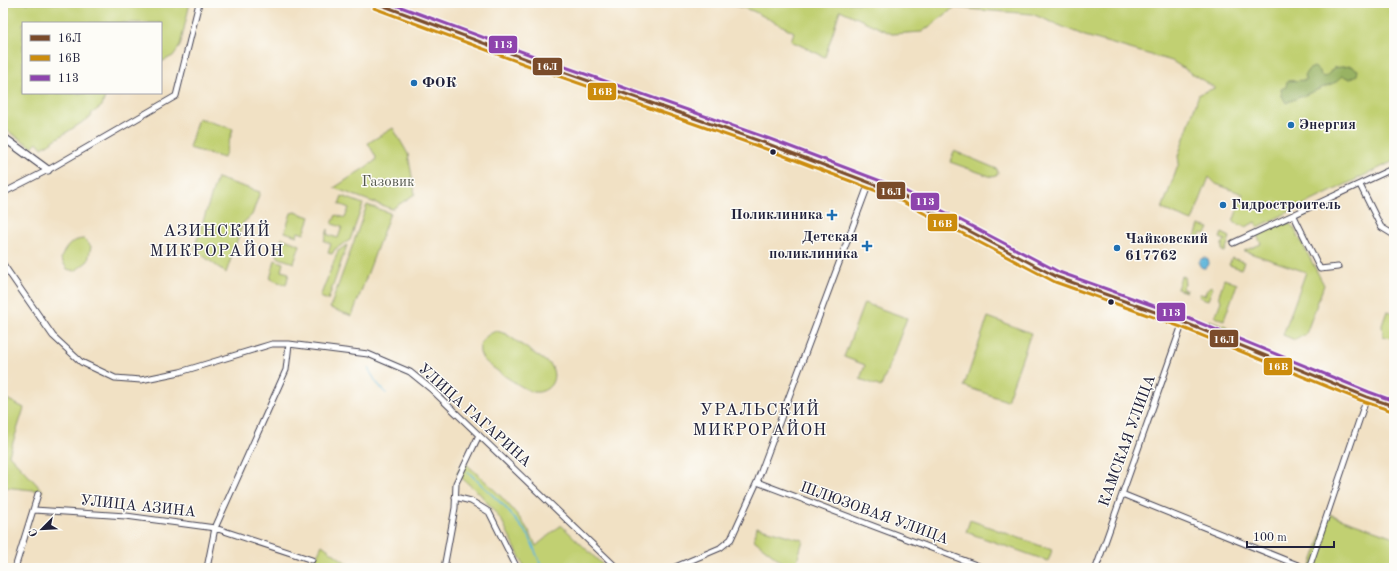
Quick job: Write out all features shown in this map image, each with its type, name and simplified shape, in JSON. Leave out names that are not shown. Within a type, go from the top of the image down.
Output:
[{"type":"main road","points":[[376,3],[529,60],[763,142],[908,198],[1057,277],[1184,322],[1367,397],[1394,406]]},
{"type":"main road","points":[[3,137],[48,170]]},
{"type":"street","points":[[3,193],[48,170],[176,96],[199,3]]},
{"type":"street","points":[[1233,244],[1394,168]]},
{"type":"street","points":[[673,568],[720,548],[731,539],[757,482],[869,183]]},
{"type":"street","points":[[1360,185],[1381,226],[1394,235]]},
{"type":"street","points":[[1294,216],[1320,269],[1338,267]]},
{"type":"street","name":"УЛИЦА ГАГАРИНА","points":[[3,264],[53,336],[81,362],[115,378],[142,380],[180,372],[272,344],[289,344],[368,354],[410,372],[431,389],[480,435],[617,568]]},
{"type":"street","name":"КАМСКАЯ УЛИЦА","points":[[1096,568],[1184,322]]},
{"type":"street","points":[[207,568],[215,528],[286,370],[289,344]]},
{"type":"street","points":[[1309,568],[1367,397]]},
{"type":"street","points":[[444,568],[456,483],[480,435]]},
{"type":"street","name":"ШЛЮЗОВАЯ УЛИЦА","points":[[757,482],[984,568]]},
{"type":"street","points":[[15,568],[38,494]]},
{"type":"street","points":[[1122,494],[1305,568]]},
{"type":"street","points":[[455,497],[471,501],[488,512],[516,568]]},
{"type":"street","name":"УЛИЦА АЗИНА","points":[[34,510],[126,516],[215,528],[312,560]]},
{"type":"green space","points":[[3,3],[190,3],[180,46],[173,56],[162,62],[162,22],[22,22],[22,94],[106,94],[102,106],[91,114],[92,116],[42,148],[37,142],[32,147],[3,128]]},
{"type":"green space","points":[[726,3],[1394,3],[1394,161],[1258,227],[1255,222],[1246,227],[1233,222],[1243,194],[1216,184],[1209,177],[1192,221],[1162,209],[1179,163],[1178,156],[1199,94],[1215,88],[1172,61],[1085,36],[1032,14],[954,8],[922,32],[892,34],[840,10],[825,57],[791,41],[794,32],[753,11]]},
{"type":"green space","points":[[1351,66],[1358,70],[1357,75],[1350,79],[1343,76],[1336,82],[1286,103],[1282,96],[1281,89],[1286,87],[1287,81],[1306,80],[1304,76],[1308,70],[1314,67],[1320,71],[1321,76],[1326,77],[1333,68]]},
{"type":"green space","points":[[198,118],[233,129],[224,158],[189,148]]},
{"type":"green space","name":"Газовик","points":[[393,128],[408,154],[415,194],[392,209],[334,188],[375,161],[376,157],[368,143]]},
{"type":"green space","points":[[954,151],[997,169],[998,173],[996,176],[992,177],[950,162]]},
{"type":"green space","points":[[217,178],[260,192],[252,215],[243,223],[226,273],[194,249]]},
{"type":"green space","points":[[342,196],[363,204],[350,240],[335,249],[332,254],[328,253],[331,244],[324,241],[328,229],[328,235],[338,238],[342,227],[332,224],[336,215],[345,218],[349,208],[339,204]]},
{"type":"green space","points":[[367,205],[390,213],[352,316],[330,308]]},
{"type":"green space","points":[[295,212],[310,217],[304,234],[298,232],[297,236],[285,232],[291,213]]},
{"type":"green space","points":[[1284,223],[1290,224],[1294,228],[1324,285],[1306,334],[1295,340],[1283,335],[1306,272],[1244,251],[1261,244],[1257,235]]},
{"type":"green space","points":[[1199,225],[1209,228],[1206,234],[1201,233],[1197,242],[1194,241]]},
{"type":"green space","points":[[1222,233],[1230,237],[1225,252],[1222,251],[1222,244],[1225,240],[1220,238]]},
{"type":"green space","points":[[282,238],[300,245],[294,263],[279,258],[277,255]]},
{"type":"green space","points":[[84,239],[91,246],[88,261],[75,271],[67,269],[61,259],[64,251],[72,242]]},
{"type":"green space","points":[[347,245],[328,300],[320,297],[338,251]]},
{"type":"green space","points":[[1232,258],[1244,262],[1241,269],[1229,265]]},
{"type":"green space","points":[[275,260],[283,263],[281,271],[289,273],[286,285],[270,279]]},
{"type":"green space","points":[[1181,276],[1184,277],[1185,284],[1182,287],[1184,290],[1187,289],[1186,292],[1177,289]]},
{"type":"green space","points":[[1224,279],[1237,284],[1224,320],[1215,317],[1221,301],[1219,295]]},
{"type":"green space","points":[[1210,286],[1213,287],[1208,300],[1199,297],[1200,294],[1205,295]]},
{"type":"green space","points":[[864,303],[907,318],[881,387],[860,379],[865,365],[844,357]]},
{"type":"green space","points":[[1387,311],[1394,314],[1394,339],[1383,336],[1382,325]]},
{"type":"green space","points":[[988,317],[1031,333],[1007,401],[964,386]]},
{"type":"green space","points":[[1209,320],[1226,326],[1231,336],[1210,328],[1207,324]]},
{"type":"green space","points":[[497,331],[506,334],[551,365],[554,376],[549,387],[539,392],[529,391],[507,378],[483,359],[480,350],[482,341],[488,335]]},
{"type":"green space","points":[[3,397],[24,408],[9,455],[43,491],[3,487]]},
{"type":"green space","points":[[464,462],[515,512],[531,535],[536,546],[561,525],[606,568],[525,568],[502,521],[480,494],[457,474]]},
{"type":"green space","points":[[1329,514],[1394,537],[1394,568],[1310,568]]},
{"type":"green space","points":[[970,520],[1052,550],[1048,561],[966,532]]},
{"type":"green space","points":[[757,527],[803,540],[795,568],[790,568],[754,540]]},
{"type":"green space","points":[[322,545],[348,564],[346,568],[311,568]]},
{"type":"water","points":[[1202,258],[1206,258],[1208,259],[1208,267],[1202,268],[1199,265],[1199,261]]},
{"type":"waterway","points":[[368,368],[376,382],[386,393]]},
{"type":"waterway","points":[[468,472],[504,506],[529,536],[542,568]]},
{"type":"transit line","name":"16Л","points":[[376,3],[529,60],[768,144],[897,193],[1057,277],[1183,322],[1367,397],[1394,406]]},
{"type":"transit line","name":"113","points":[[390,3],[531,55],[770,139],[899,188],[1059,272],[1185,317],[1394,401]]},
{"type":"transit line","name":"16В","points":[[374,8],[527,65],[766,149],[895,198],[1055,282],[1181,327],[1365,402],[1392,411]]},
{"type":"place","name":"ФОК","points":[[414,83]]},
{"type":"place","name":"Энергия","points":[[1291,125]]},
{"type":"place","name":"Гидростроитель","points":[[1223,205]]},
{"type":"place","name":"Поликлиника","points":[[832,215]]},
{"type":"place","name":"Детская поликлиника","points":[[867,246]]},
{"type":"place","name":"Чайковский 617762","points":[[1117,248]]},
{"type":"district","name":"АЗИНСКИЙ МИКРОРАЙОН","points":[[217,241]]},
{"type":"district","name":"УРАЛЬСКИЙ МИКРОРАЙОН","points":[[760,420]]}]
